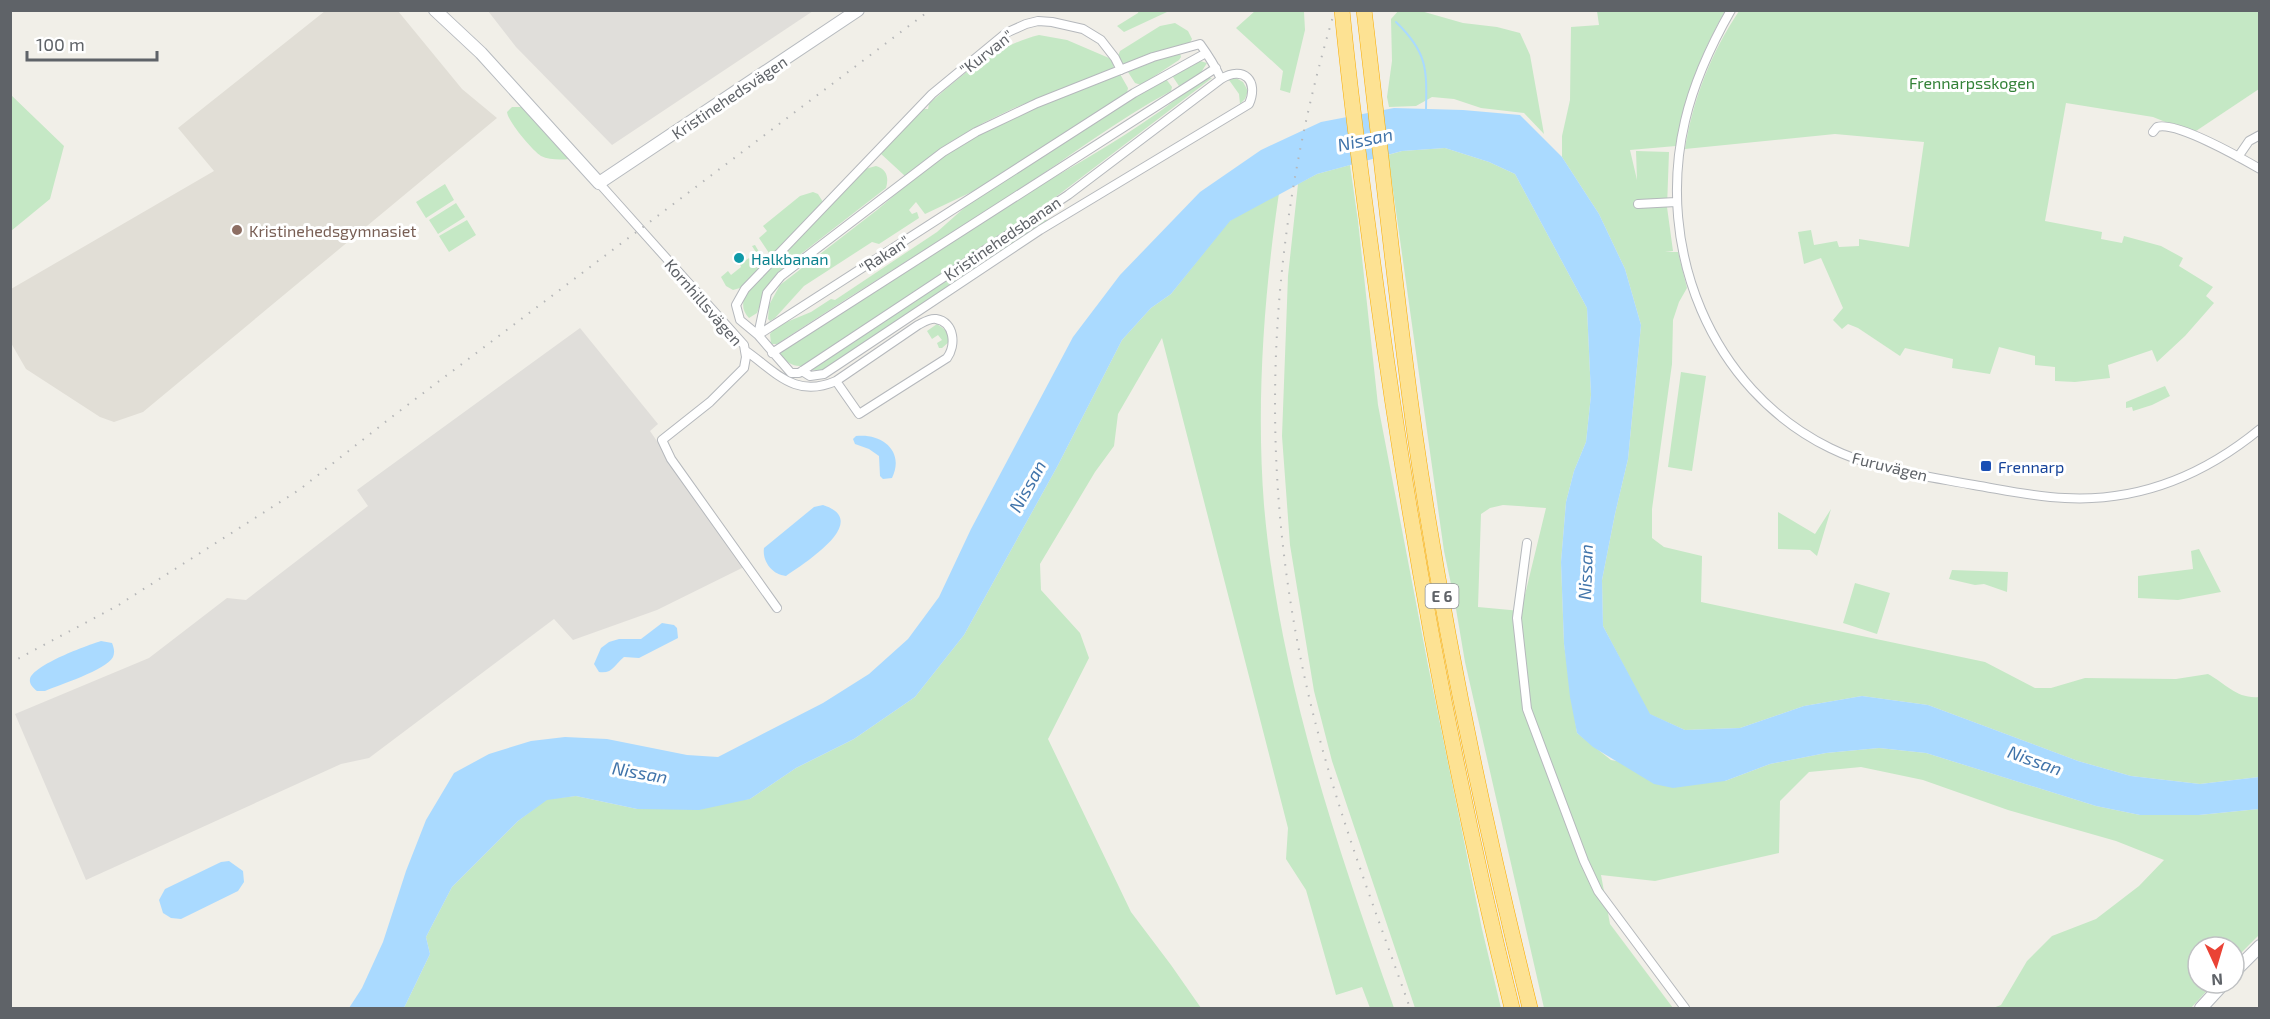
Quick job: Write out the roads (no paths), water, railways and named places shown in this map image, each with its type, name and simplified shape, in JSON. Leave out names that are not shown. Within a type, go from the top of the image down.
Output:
[{"type":"highway","name":"E 6","points":[[1342,10],[1351,99],[1398,441],[1438,678],[1464,803],[1512,1008]]},
{"type":"highway","name":"E 6","points":[[1365,10],[1405,361],[1437,570],[1479,790],[1530,1008]]},
{"type":"street","name":"Kornhillsvägen","points":[[435,10],[481,53],[744,345],[746,351],[744,368],[710,402],[662,440],[671,459],[777,609]]},
{"type":"street","name":"Kristinehedsvägen","points":[[599,183],[858,10]]},
{"type":"street","name":"Furuvägen","points":[[1731,10],[1711,47],[1685,121],[1678,161],[1676,202],[1683,253],[1695,294],[1711,334],[1734,369],[1759,398],[1794,426],[1829,448],[1861,461],[1946,480],[2066,498],[2100,497],[2147,489],[2200,470],[2259,429]]},
{"type":"street","name":"\"Kurvan\"","points":[[758,335],[740,320],[736,305],[739,298],[932,94],[1006,33],[1026,24],[1052,22],[1083,29],[1101,40],[1121,70]]},
{"type":"street","points":[[1200,44],[1216,68],[1221,79],[1235,73],[1244,74],[1249,78],[1253,92],[1249,104],[1041,230],[824,374],[810,376],[798,372],[791,373],[758,335],[767,293],[781,276],[943,152],[1002,118],[1153,57],[1200,44]]},
{"type":"street","name":"\"Rakan\"","points":[[758,335],[1134,93],[1206,52]]},
{"type":"street","points":[[772,353],[1216,68]]},
{"type":"street","name":"Kristinehedsbanan","points":[[788,382],[798,372],[1068,195],[1221,79]]},
{"type":"street","points":[[2153,132],[2157,127],[2170,127],[2238,157],[2259,170]]},
{"type":"street","points":[[2238,157],[2249,141],[2259,135]]},
{"type":"street","points":[[1638,204],[1676,202]]},
{"type":"street","points":[[746,351],[777,376],[788,382],[811,388],[836,381],[930,319],[944,322],[953,337],[952,352],[947,358],[859,414],[836,381]]},
{"type":"street","points":[[1527,543],[1517,618],[1527,709],[1576,840],[1598,891],[1685,1008]]},
{"type":"street","points":[[2246,960],[2259,946]]},
{"type":"street","points":[[2201,1008],[2213,995]]},
{"type":"water","name":"Nissan","points":[[1394,108],[1463,110],[1520,115],[1562,157],[1599,214],[1625,269],[1641,325],[1628,459],[1602,580],[1603,626],[1650,714],[1685,730],[1740,728],[1804,706],[1862,696],[1928,705],[2078,761],[2131,776],[2200,784],[2259,777],[2259,809],[2199,815],[2140,815],[2096,806],[1926,753],[1879,748],[1826,753],[1770,764],[1725,781],[1673,788],[1654,784],[1593,747],[1577,733],[1570,697],[1564,644],[1561,562],[1566,502],[1574,471],[1586,442],[1591,395],[1587,308],[1515,174],[1489,162],[1445,148],[1402,151],[1317,174],[1230,221],[1171,294],[1151,308],[1122,340],[1057,467],[964,635],[915,697],[854,739],[796,768],[750,799],[699,810],[637,809],[576,796],[547,800],[518,821],[452,887],[426,937],[430,954],[404,1008],[349,1008],[362,988],[383,942],[406,871],[426,820],[454,773],[489,754],[531,741],[565,737],[607,739],[687,755],[718,757],[823,703],[869,674],[908,639],[939,597],[971,529],[1073,337],[1120,275],[1200,192],[1261,150],[1321,122]]},
{"type":"water","points":[[856,436],[874,438],[889,446],[896,460],[892,478],[883,479],[880,476],[879,456],[855,444],[853,439]]},
{"type":"water","points":[[823,505],[836,512],[841,521],[838,531],[830,542],[786,576],[776,573],[766,562],[764,548],[814,507]]},
{"type":"water","points":[[662,623],[674,625],[677,628],[678,638],[639,658],[624,657],[607,672],[599,672],[594,664],[601,648],[619,639],[641,639]]},
{"type":"water","points":[[101,641],[112,643],[114,652],[109,662],[101,667],[45,691],[37,691],[30,683],[33,674],[50,662]]},
{"type":"water","points":[[229,861],[243,871],[244,882],[238,891],[181,919],[171,918],[163,913],[159,900],[165,889],[221,862]]},
{"type":"waterway","points":[[1396,22],[1414,42],[1423,61],[1426,109]]},
{"type":"railway","points":[[10,663],[117,606],[299,490],[393,416],[930,10]]},
{"type":"railway","points":[[1335,10],[1312,96],[1294,182],[1282,268],[1276,354],[1276,441],[1281,527],[1292,614],[1320,740],[1356,856],[1410,1008]]},
{"type":"place","name":"Kristinehedsgymnasiet","points":[[237,230]]},
{"type":"place","name":"Halkbanan","points":[[739,258]]},
{"type":"place","name":"Frennarp","points":[[1986,466]]},
{"type":"park label","name":"Frennarpsskogen","points":[[1972,82]]}]
